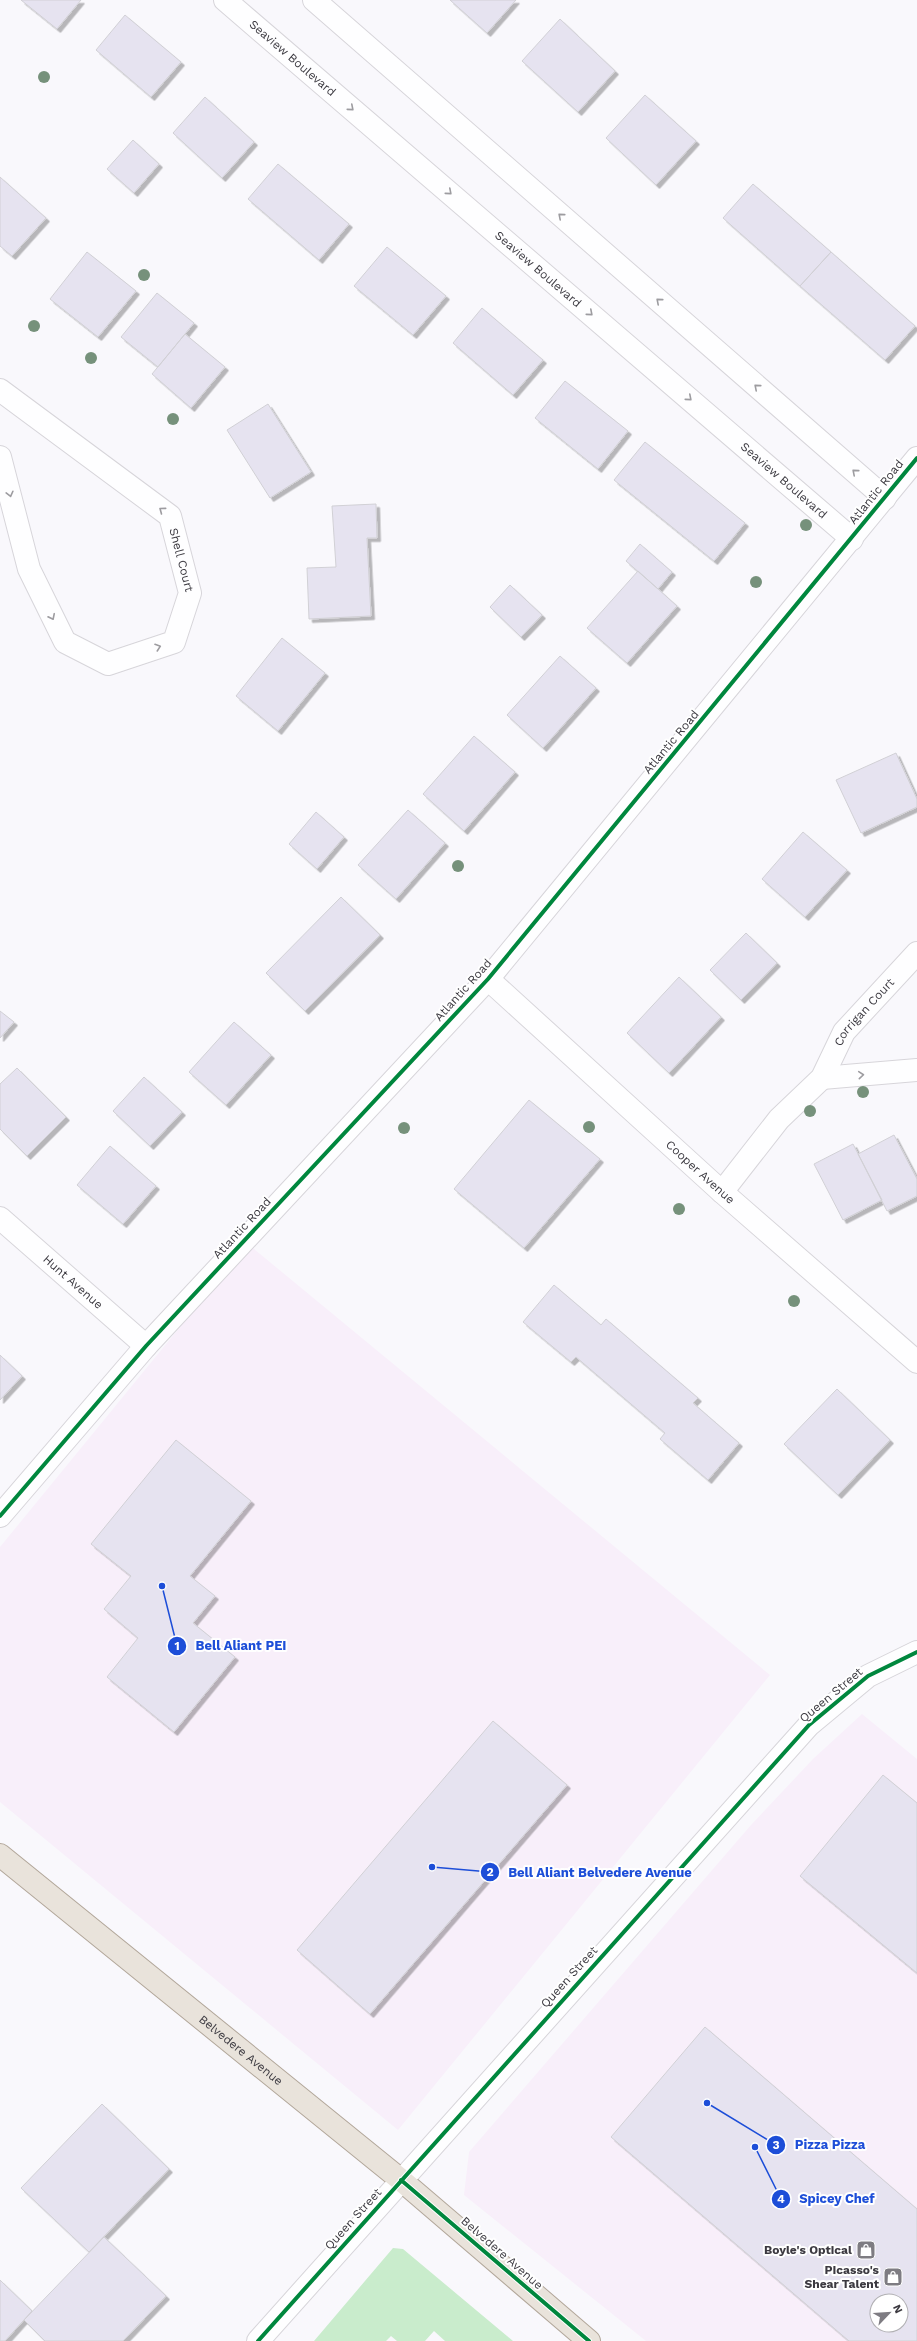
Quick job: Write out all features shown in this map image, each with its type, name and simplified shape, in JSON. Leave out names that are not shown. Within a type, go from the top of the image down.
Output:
[{"type":"main road","name":"Belvedere Avenue","points":[[0,1855],[401,2180],[589,2341]]},
{"type":"street","name":"Seaview Boulevard","points":[[226,0],[852,538]]},
{"type":"street","points":[[314,0],[885,498]]},
{"type":"street","name":"Shell Court","points":[[0,390],[170,516],[190,593],[174,642],[108,664],[65,642],[29,569],[0,457]]},
{"type":"street","name":"Atlantic Road","points":[[0,1516],[146,1346],[488,979],[917,458]]},
{"type":"street","name":"Corrigan Court","points":[[722,1192],[779,1119],[822,1078],[844,1032],[917,953]]},
{"type":"street","name":"Cooper Avenue","points":[[488,979],[722,1192],[917,1362]]},
{"type":"street","points":[[822,1078],[917,1070]]},
{"type":"street","name":"Hunt Avenue","points":[[0,1218],[146,1346]]},
{"type":"street","name":"Queen Street","points":[[258,2341],[809,1725],[868,1676],[917,1652]]},
{"type":"shaded area","points":[[248,1244],[770,1675],[398,2130],[0,1802],[0,1547]]},
{"type":"shaded area","points":[[862,1714],[917,1759],[917,2341],[646,2341],[464,2195],[469,2152],[751,1825],[813,1759]]},
{"type":"green space","points":[[393,2248],[403,2249],[513,2341],[445,2341],[434,2331],[425,2341],[397,2341],[391,2336],[386,2341],[314,2341]]},
{"type":"building","points":[[21,0],[81,0],[57,29]]},
{"type":"building","points":[[450,0],[516,0],[487,33]]},
{"type":"building","points":[[125,15],[181,62],[151,97],[96,50]]},
{"type":"building","points":[[560,19],[615,71],[578,112],[522,61]]},
{"type":"building","points":[[645,95],[696,141],[656,185],[606,138]]},
{"type":"building","points":[[205,97],[254,142],[222,178],[173,133]]},
{"type":"building","points":[[133,140],[159,164],[134,193],[107,169]]},
{"type":"building","points":[[278,164],[349,224],[319,260],[248,199]]},
{"type":"building","points":[[0,177],[46,218],[12,256],[0,246]]},
{"type":"building","points":[[753,184],[831,252],[800,286],[723,218]]},
{"type":"building","points":[[387,247],[446,296],[413,335],[354,286]]},
{"type":"building","points":[[87,252],[136,291],[98,337],[50,299]]},
{"type":"building","points":[[831,252],[915,326],[885,360],[800,286]]},
{"type":"building","points":[[157,293],[194,323],[158,367],[121,337]]},
{"type":"building","points":[[482,308],[543,360],[513,395],[453,343]]},
{"type":"building","points":[[185,334],[225,367],[191,408],[152,374]]},
{"type":"building","points":[[565,381],[628,431],[598,469],[535,418]]},
{"type":"building","points":[[268,404],[311,472],[270,498],[227,430]]},
{"type":"building","points":[[645,442],[745,523],[714,561],[614,480]]},
{"type":"building","points":[[376,504],[377,538],[367,538],[371,616],[309,619],[307,568],[336,567],[332,506]]},
{"type":"building","points":[[640,544],[672,572],[658,589],[626,561]]},
{"type":"building","points":[[638,571],[677,606],[627,663],[587,628]]},
{"type":"building","points":[[510,585],[542,615],[521,637],[490,607]]},
{"type":"building","points":[[282,638],[325,673],[278,731],[236,696]]},
{"type":"building","points":[[560,656],[596,688],[543,748],[507,715]]},
{"type":"building","points":[[474,736],[515,772],[464,831],[423,794]]},
{"type":"building","points":[[896,753],[917,799],[917,807],[861,833],[836,780]]},
{"type":"building","points":[[408,810],[445,843],[396,899],[358,865]]},
{"type":"building","points":[[316,812],[344,837],[317,869],[289,844]]},
{"type":"building","points":[[803,832],[847,870],[805,917],[762,879]]},
{"type":"building","points":[[341,897],[380,935],[305,1011],[266,973]]},
{"type":"building","points":[[746,933],[777,963],[741,1000],[710,970]]},
{"type":"building","points":[[679,977],[721,1017],[669,1073],[627,1033]]},
{"type":"building","points":[[0,1011],[14,1022],[0,1038]]},
{"type":"building","points":[[234,1022],[271,1055],[226,1105],[189,1072]]},
{"type":"building","points":[[17,1068],[66,1117],[27,1156],[0,1129],[0,1084]]},
{"type":"building","points":[[144,1077],[182,1112],[150,1146],[113,1111]]},
{"type":"building","points":[[529,1100],[600,1159],[524,1248],[454,1189]]},
{"type":"building","points":[[894,1135],[917,1179],[917,1196],[887,1211],[858,1154]]},
{"type":"building","points":[[853,1144],[882,1200],[843,1220],[814,1164]]},
{"type":"building","points":[[110,1146],[156,1186],[123,1224],[77,1185]]},
{"type":"building","points":[[554,1285],[601,1325],[606,1319],[698,1398],[693,1403],[739,1443],[708,1480],[660,1439],[665,1433],[576,1357],[571,1362],[523,1322]]},
{"type":"building","points":[[0,1355],[22,1376],[0,1400]]},
{"type":"building","points":[[837,1389],[890,1440],[838,1495],[784,1444]]},
{"type":"building","points":[[176,1440],[251,1501],[190,1576],[215,1596],[193,1623],[235,1657],[174,1732],[107,1677],[138,1638],[104,1609],[131,1576],[91,1544]]},
{"type":"building","points":[[493,1721],[567,1785],[370,2014],[297,1950]]},
{"type":"building","points":[[883,1775],[917,1803],[917,1973],[800,1876]]},
{"type":"building","points":[[705,2027],[917,2209],[917,2341],[849,2341],[611,2137]]},
{"type":"building","points":[[102,2104],[169,2169],[89,2252],[21,2188]]},
{"type":"building","points":[[104,2237],[166,2296],[123,2341],[45,2341],[24,2320]]},
{"type":"building","points":[[0,2280],[32,2311],[5,2341],[0,2341]]},
{"type":"cycle path","points":[[0,1516],[146,1346],[488,979],[917,458]]},
{"type":"cycle path","points":[[258,2341],[809,1725],[868,1676],[917,1652]]},
{"type":"cycle path","points":[[401,2180],[589,2341]]},
{"type":"place","name":"Bell Aliant PEI","points":[[162,1586]]},
{"type":"place","name":"Bell Aliant Belvedere Avenue","points":[[432,1867]]},
{"type":"place","name":"Pizza Pizza","points":[[707,2103]]},
{"type":"place","name":"Spicey Chef","points":[[755,2147]]},
{"type":"place","name":"Boyle's Optical","points":[[866,2250]]},
{"type":"place","name":"PIcasso's Shear Talent","points":[[893,2277]]}]
